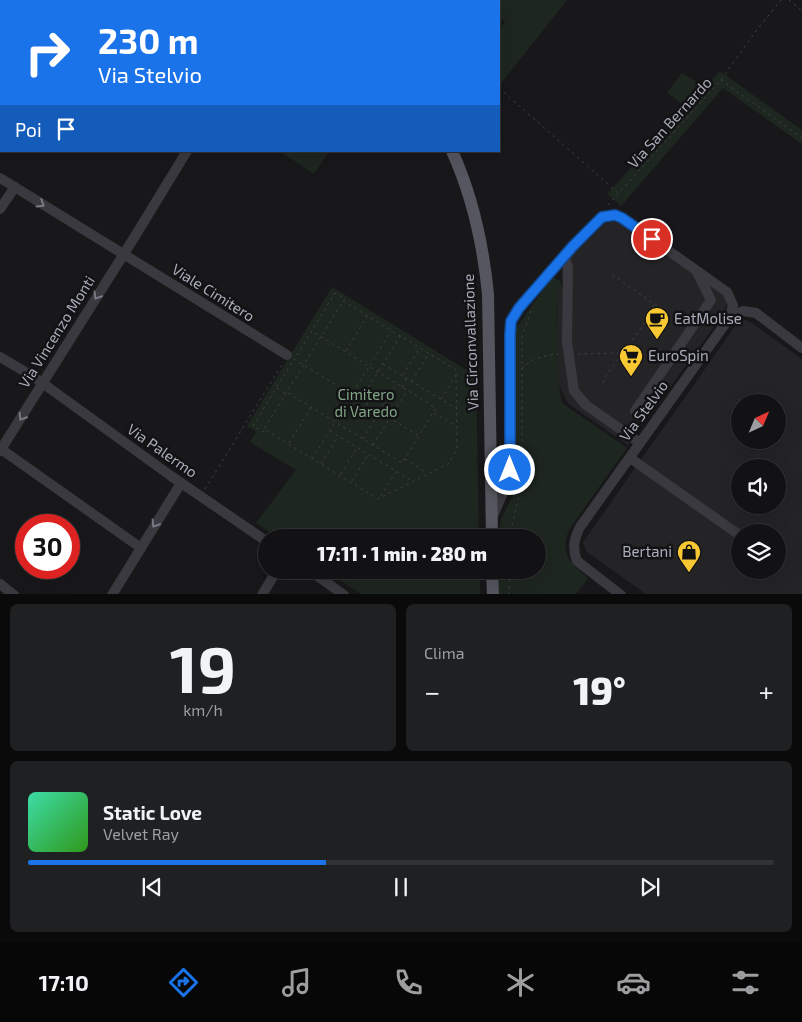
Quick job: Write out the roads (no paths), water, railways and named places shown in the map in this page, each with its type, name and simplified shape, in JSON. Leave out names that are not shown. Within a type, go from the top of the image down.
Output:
[{"type":"main road","name":"Via Circonvallazione","points":[[452,152],[470,197],[485,261],[488,294],[492,529]]},
{"type":"main road","points":[[492,579],[493,594]]},
{"type":"street","name":"Via Vincenzo Monti","points":[[1,450],[186,152]]},
{"type":"street","name":"Viale Cimitero","points":[[0,178],[287,356]]},
{"type":"street","points":[[0,209],[15,187]]},
{"type":"street","points":[[492,519],[507,484],[510,470],[511,321],[523,303],[598,220],[608,215],[622,218],[727,292],[733,304],[730,317]]},
{"type":"street","points":[[564,256],[568,267],[564,354],[574,391],[586,406],[640,443]]},
{"type":"street","points":[[635,411],[711,300],[696,271]]},
{"type":"street","points":[[551,272],[561,276],[568,284]]},
{"type":"street","points":[[730,317],[743,310],[756,313],[802,348]]},
{"type":"street","name":"Via Stelvio","points":[[621,594],[577,561],[573,544],[580,527],[730,317]]},
{"type":"street","name":"Via Palermo","points":[[0,357],[43,383],[181,483],[258,535]]},
{"type":"street","points":[[1,450],[140,548]]},
{"type":"street","points":[[630,458],[731,529]]},
{"type":"street","points":[[112,594],[181,483]]},
{"type":"street","points":[[262,594],[271,579]]},
{"type":"street","points":[[322,579],[344,594]]},
{"type":"street","points":[[0,584],[14,594]]},
{"type":"place","name":"EatMolise","points":[[657,340]]},
{"type":"place","name":"EuroSpin","points":[[631,377]]},
{"type":"place","name":"Bertani","points":[[689,573]]},
{"type":"park label","name":"Cimitero di Varedo","points":[[366,404]]}]
